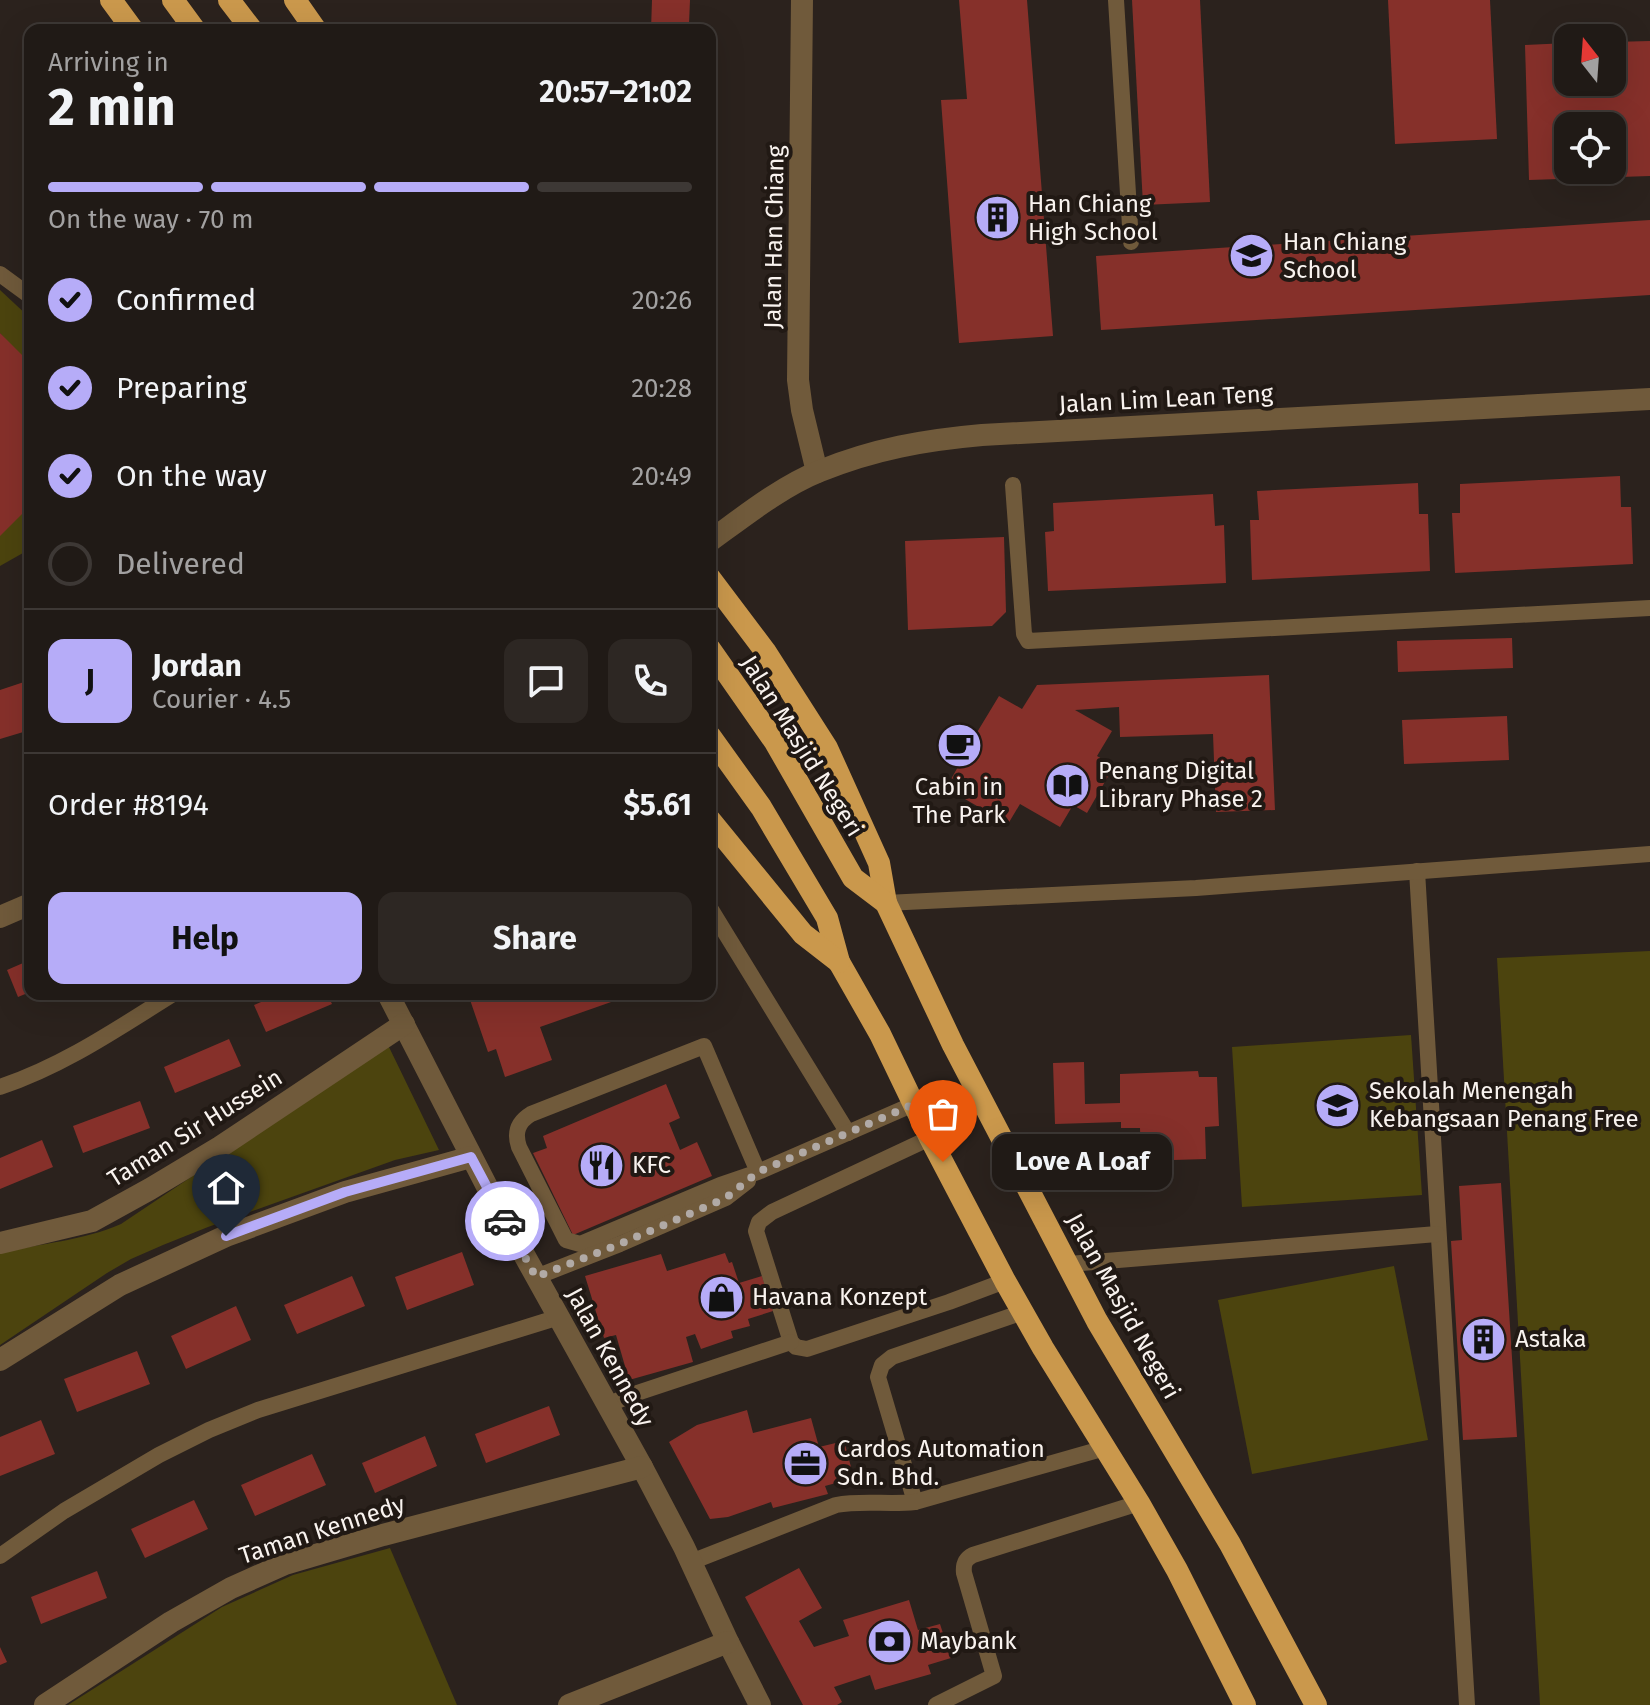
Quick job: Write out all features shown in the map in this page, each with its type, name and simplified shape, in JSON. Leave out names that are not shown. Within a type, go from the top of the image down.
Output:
[{"type":"highway","points":[[173,0],[191,24]]},
{"type":"highway","points":[[229,0],[247,24]]},
{"type":"highway","points":[[295,0],[312,24]]},
{"type":"highway","points":[[115,3],[129,24]]},
{"type":"highway","points":[[716,586],[765,651],[827,748],[879,863],[886,903]]},
{"type":"highway","name":"Jalan Masjid Negeri","points":[[716,658],[775,742],[853,878],[886,903],[953,1045],[1097,1321],[1230,1544],[1316,1705]]},
{"type":"highway","points":[[716,744],[761,807],[827,918],[839,962],[880,1034],[1005,1281],[1177,1570],[1245,1705]]},
{"type":"highway","points":[[716,827],[803,934],[839,962]]},
{"type":"street","name":"Jalan Han Chiang","points":[[802,0],[798,380],[817,472]]},
{"type":"street","name":"Jalan Lim Lean Teng","points":[[716,537],[784,490],[817,472],[881,450],[930,440],[1650,399]]},
{"type":"street","points":[[0,917],[24,907]]},
{"type":"street","name":"Jalan Kennedy","points":[[391,1000],[471,1157],[642,1467],[760,1705]]},
{"type":"street","name":"Taman Sir Hussein","points":[[0,1243],[92,1221],[220,1147],[404,1024]]},
{"type":"street","points":[[0,1360],[120,1285],[226,1236],[345,1192],[471,1157]]},
{"type":"street","name":"Taman Kennedy","points":[[45,1705],[171,1622],[231,1588],[285,1564],[642,1467]]},
{"type":"street","points":[[569,1705],[728,1642]]},
{"type":"lane","points":[[1116,0],[1131,242]]},
{"type":"lane","points":[[0,274],[24,292]]},
{"type":"lane","points":[[1013,485],[1024,634],[1028,641],[1650,608]]},
{"type":"lane","points":[[886,903],[1196,888],[1650,854]]},
{"type":"lane","points":[[1417,871],[1467,1705]]},
{"type":"lane","points":[[716,918],[848,1133]]},
{"type":"lane","points":[[0,1087],[77,1054],[163,1000]]},
{"type":"lane","points":[[758,1172],[704,1046],[531,1114],[517,1128],[519,1147],[566,1240],[580,1244],[758,1172],[914,1104]]},
{"type":"lane","points":[[930,1138],[772,1212],[759,1222],[756,1231],[791,1342],[796,1347],[807,1349],[1005,1281]]},
{"type":"lane","points":[[536,1277],[726,1198],[758,1172]]},
{"type":"lane","points":[[1069,1264],[1437,1234]]},
{"type":"lane","points":[[915,1502],[878,1377],[882,1365],[892,1357],[1023,1312]]},
{"type":"lane","points":[[0,1556],[64,1511],[159,1455],[209,1430],[258,1410],[559,1317]]},
{"type":"lane","points":[[607,1405],[791,1342]]},
{"type":"lane","points":[[691,1562],[836,1505],[851,1502],[915,1502],[1105,1448]]},
{"type":"lane","points":[[936,1705],[994,1676],[964,1573],[963,1565],[967,1558],[1139,1503]]},
{"type":"shaded area","points":[[0,290],[24,312],[24,360],[0,333]]},
{"type":"shaded area","points":[[24,501],[24,552],[0,566],[0,535]]},
{"type":"shaded area","points":[[1650,951],[1650,1705],[1540,1705],[1497,958]]},
{"type":"shaded area","points":[[1411,1035],[1422,1195],[1242,1207],[1232,1047]]},
{"type":"shaded area","points":[[388,1045],[439,1150],[395,1160],[208,1227],[131,1259],[0,1345],[0,1253],[76,1238],[121,1224]]},
{"type":"shaded area","points":[[1394,1266],[1428,1440],[1252,1474],[1218,1300]]},
{"type":"shaded area","points":[[390,1548],[457,1705],[68,1705],[222,1607],[293,1575]]},
{"type":"building","points":[[652,0],[690,0],[689,24],[651,24]]},
{"type":"building","name":"Han Chiang High School","points":[[959,0],[1027,0],[1053,336],[959,343],[941,100],[967,99]]},
{"type":"building","name":"Han Chiang High School","points":[[1132,0],[1200,0],[1210,202],[1143,205]]},
{"type":"building","points":[[1388,0],[1490,0],[1497,139],[1395,144]]},
{"type":"building","points":[[1650,41],[1650,176],[1626,177],[1626,112],[1554,112],[1554,179],[1529,180],[1525,45],[1554,44],[1554,96],[1626,96],[1626,42]]},
{"type":"building","points":[[1650,220],[1650,295],[1101,330],[1096,256]]},
{"type":"building","points":[[0,333],[24,357],[24,512],[0,536]]},
{"type":"building","points":[[1620,476],[1621,507],[1631,507],[1633,564],[1455,573],[1452,513],[1460,513],[1460,484]]},
{"type":"building","points":[[1418,483],[1419,514],[1428,514],[1430,571],[1252,580],[1250,520],[1259,520],[1257,491]]},
{"type":"building","points":[[1213,494],[1215,526],[1224,525],[1226,583],[1048,591],[1045,532],[1054,531],[1053,503]]},
{"type":"building","points":[[1004,537],[1006,612],[992,626],[908,630],[905,541]]},
{"type":"building","points":[[1512,638],[1513,668],[1398,672],[1397,641]]},
{"type":"building","points":[[1269,675],[1275,810],[1216,812],[1213,734],[1120,737],[1119,707],[1075,710],[1112,731],[1097,756],[1114,766],[1087,813],[1073,805],[1060,827],[1020,804],[1008,824],[946,788],[959,765],[942,755],[959,725],[976,734],[999,696],[1022,709],[1037,685]]},
{"type":"building","points":[[24,682],[24,732],[0,739],[0,690]]},
{"type":"building","points":[[1507,716],[1509,760],[1404,764],[1402,720]]},
{"type":"building","points":[[24,963],[24,994],[18,997],[7,970]]},
{"type":"building","points":[[266,1000],[330,1000],[332,1004],[266,1032],[254,1005]]},
{"type":"building","points":[[470,1000],[614,1001],[540,1027],[552,1060],[505,1077],[496,1049],[488,1052]]},
{"type":"building","points":[[229,1039],[241,1066],[175,1093],[164,1067]]},
{"type":"building","points":[[1084,1062],[1085,1104],[1120,1103],[1120,1074],[1198,1071],[1199,1077],[1217,1077],[1219,1126],[1205,1127],[1206,1159],[1141,1161],[1140,1128],[1121,1128],[1121,1122],[1055,1124],[1053,1063]]},
{"type":"building","name":"KFC","points":[[666,1084],[680,1118],[669,1123],[680,1150],[697,1142],[712,1176],[573,1235],[533,1153],[547,1148],[543,1136]]},
{"type":"building","points":[[140,1101],[150,1128],[83,1153],[73,1126]]},
{"type":"building","points":[[42,1140],[53,1167],[0,1189],[0,1158]]},
{"type":"building","name":"Astaka","points":[[1501,1183],[1517,1437],[1463,1440],[1451,1241],[1462,1240],[1459,1186]]},
{"type":"building","points":[[462,1252],[474,1285],[407,1310],[395,1277]]},
{"type":"building","points":[[725,1253],[729,1263],[732,1262],[739,1283],[762,1276],[773,1311],[748,1319],[750,1326],[731,1331],[733,1338],[701,1349],[695,1334],[686,1337],[693,1362],[629,1380],[616,1335],[604,1338],[585,1276],[661,1254],[667,1271]]},
{"type":"building","points":[[352,1276],[365,1306],[297,1334],[284,1305]]},
{"type":"building","points":[[236,1306],[251,1340],[186,1369],[171,1336]]},
{"type":"building","points":[[137,1351],[150,1384],[77,1412],[64,1379]]},
{"type":"building","points":[[549,1406],[560,1435],[486,1463],[475,1434]]},
{"type":"building","points":[[747,1410],[753,1433],[811,1418],[819,1447],[844,1441],[854,1478],[825,1486],[828,1494],[773,1508],[771,1502],[728,1517],[710,1519],[669,1442],[697,1425]]},
{"type":"building","points":[[41,1420],[55,1454],[0,1476],[0,1437]]},
{"type":"building","points":[[425,1436],[437,1466],[375,1493],[362,1463]]},
{"type":"building","points":[[312,1454],[326,1485],[255,1516],[241,1485]]},
{"type":"building","points":[[194,1500],[208,1529],[145,1558],[131,1529]]},
{"type":"building","name":"Maybank","points":[[799,1568],[822,1608],[799,1621],[814,1647],[849,1636],[843,1620],[909,1600],[918,1630],[940,1624],[951,1658],[928,1665],[931,1674],[875,1690],[870,1675],[834,1687],[842,1702],[837,1705],[803,1705],[745,1597]]},
{"type":"building","points":[[97,1571],[107,1598],[41,1624],[31,1597]]},
{"type":"building","points":[[0,1647],[7,1662],[0,1665]]},
{"type":"way so far","points":[[505,1221],[536,1277],[726,1198],[758,1172],[914,1104],[943,1162]]},
{"type":"place","name":"Han Chiang High School","points":[[997,218]]},
{"type":"place","name":"Han Chiang School","points":[[1252,256]]},
{"type":"place","name":"Cabin in The Park","points":[[959,745]]},
{"type":"place","name":"Penang Digital Library Phase 2","points":[[1067,785]]},
{"type":"place","name":"Sekolah Menengah Kebangsaan Penang Free","points":[[1338,1105]]},
{"type":"place","name":"Love A Loaf","points":[[943,1162]]},
{"type":"place","name":"KFC","points":[[601,1165]]},
{"type":"place","name":"Havana Konzept","points":[[721,1297]]},
{"type":"place","name":"Astaka","points":[[1484,1339]]},
{"type":"place","name":"Cardos Automation Sdn. Bhd.","points":[[806,1463]]},
{"type":"place","name":"Maybank","points":[[889,1641]]},
{"type":"route","points":[[226,1236],[345,1192],[471,1157],[505,1221]]}]
